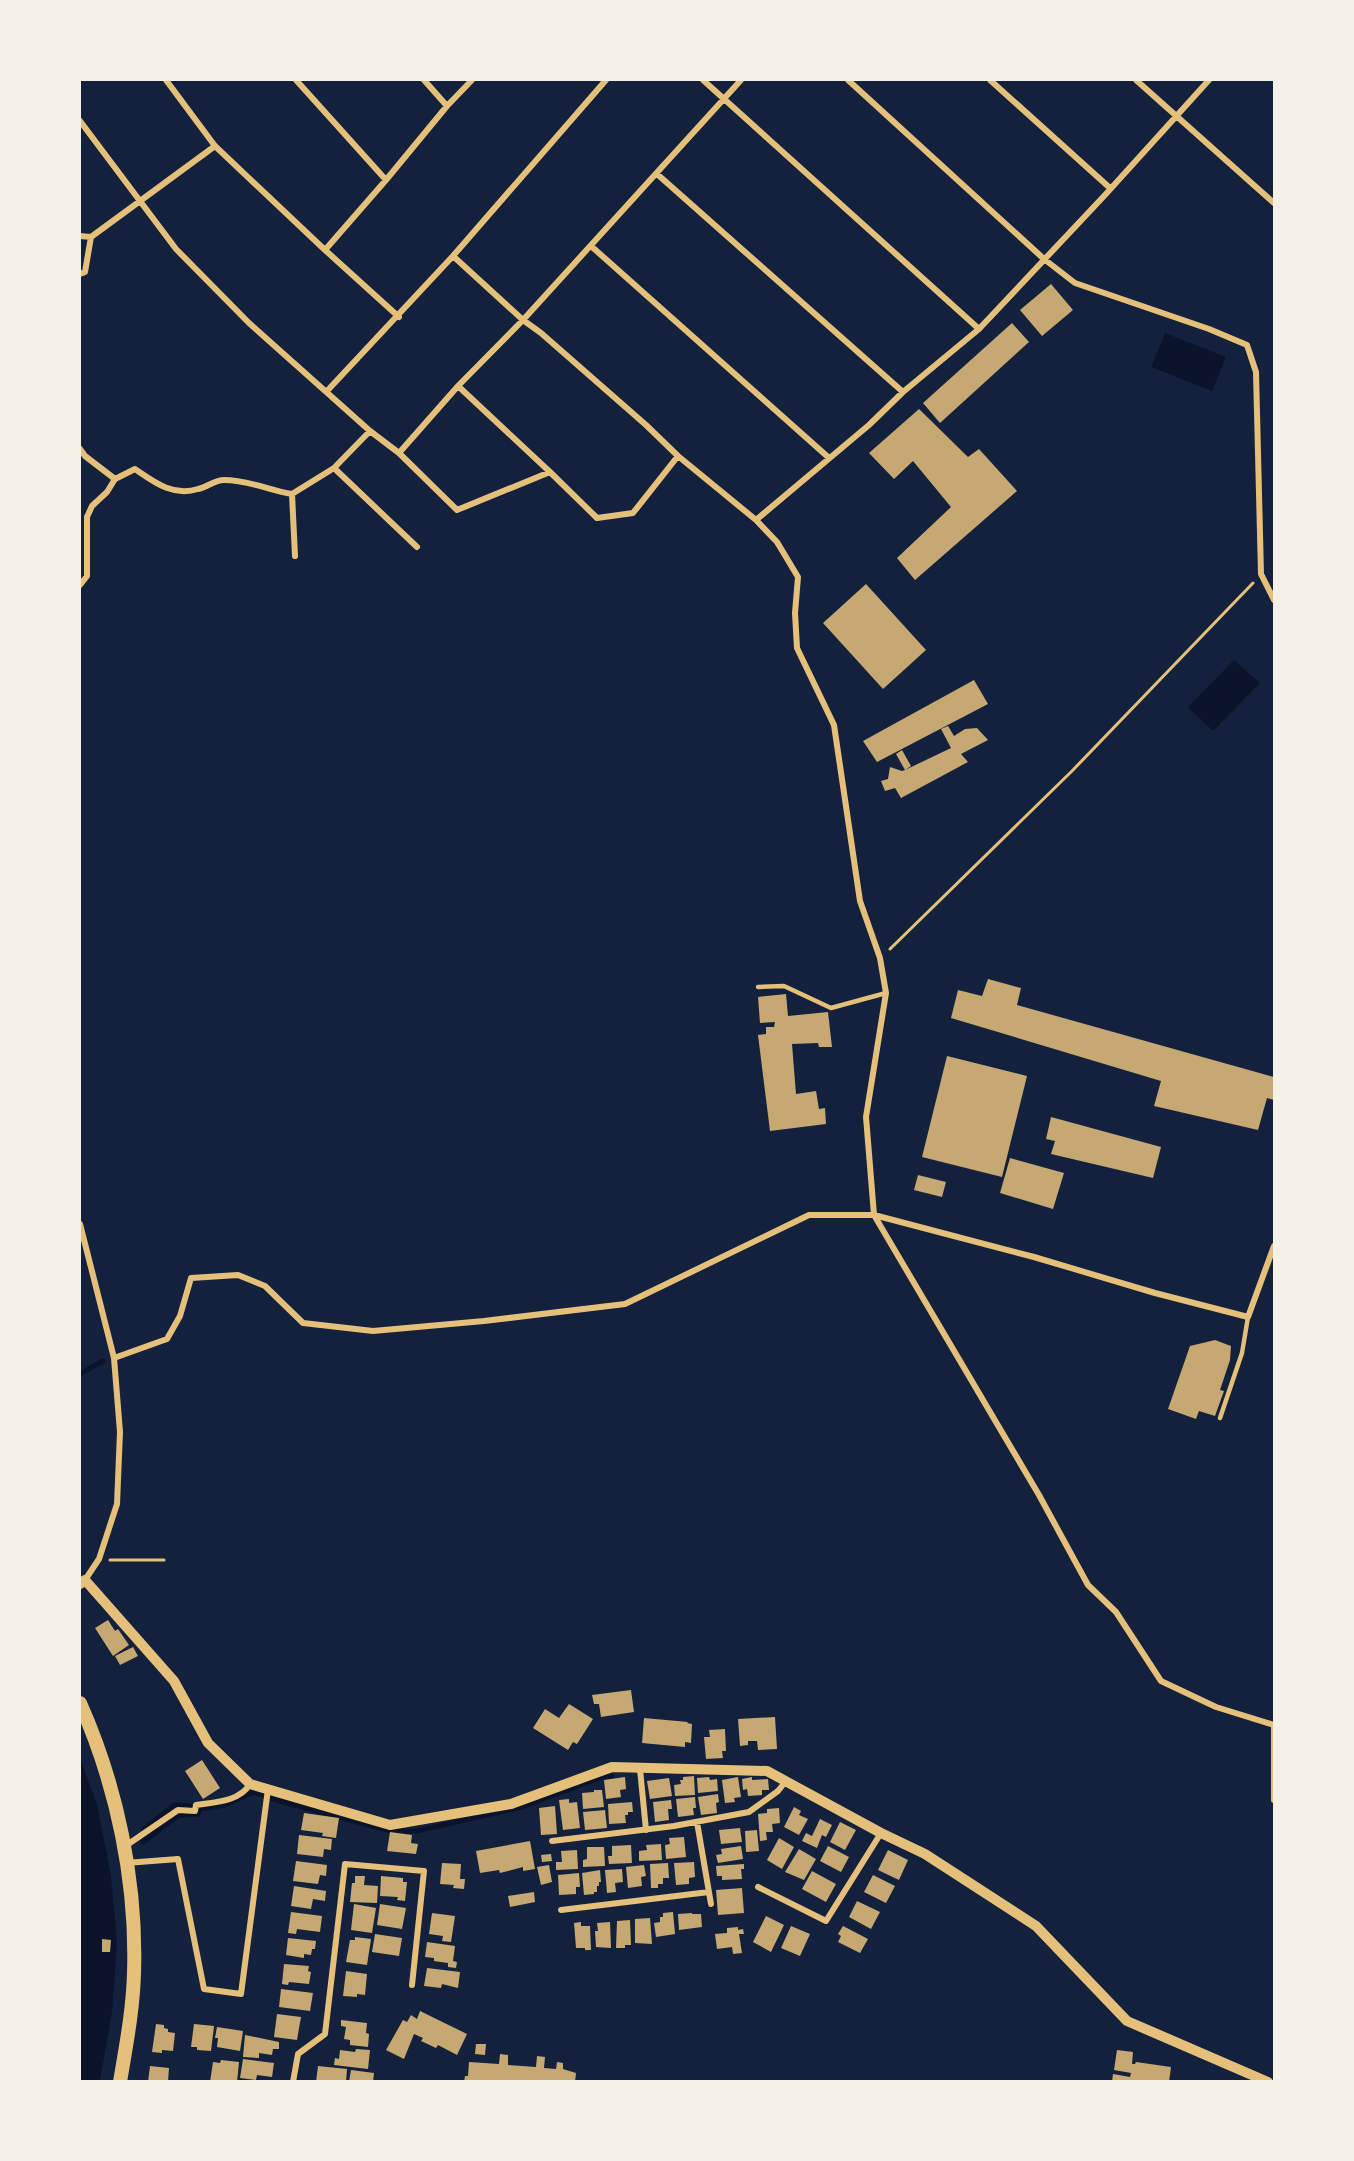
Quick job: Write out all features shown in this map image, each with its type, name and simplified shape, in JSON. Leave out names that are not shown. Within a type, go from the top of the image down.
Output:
[{"type":"main road","points":[[80,1703],[111,1789],[126,1863],[132,1908],[134,1974],[129,2034],[120,2082]]},
{"type":"street","points":[[166,80],[215,146],[399,316]]},
{"type":"street","points":[[296,80],[386,180]]},
{"type":"street","points":[[424,80],[447,106]]},
{"type":"street","points":[[325,250],[447,106],[472,80]]},
{"type":"street","points":[[327,391],[453,256],[606,80]]},
{"type":"street","points":[[703,80],[979,329]]},
{"type":"street","points":[[399,453],[741,80]]},
{"type":"street","points":[[848,80],[1044,259],[1075,283],[1209,329],[1247,345],[1256,372],[1261,574],[1275,600]]},
{"type":"street","points":[[990,80],[1110,188]]},
{"type":"street","points":[[1136,80],[1275,203]]},
{"type":"street","points":[[756,520],[979,329],[1209,80]]},
{"type":"street","points":[[80,122],[138,202],[176,249],[241,315],[370,431],[399,453],[457,510],[550,472]]},
{"type":"street","points":[[80,236],[91,237],[215,146]]},
{"type":"street","points":[[657,174],[903,392]]},
{"type":"street","points":[[80,274],[85,272],[91,237]]},
{"type":"street","points":[[591,246],[828,457]]},
{"type":"street","points":[[453,256],[523,320],[646,425],[678,456],[756,520],[777,542],[798,578],[795,613],[797,648],[834,725],[860,901],[880,958],[886,993],[866,1117],[874,1215],[1034,1485],[1088,1585],[1116,1612],[1161,1681],[1216,1707],[1274,1725],[1275,1800]]},
{"type":"street","points":[[458,386],[597,518],[633,513],[678,456]]},
{"type":"street","points":[[80,585],[87,576],[87,517],[92,506],[107,492],[115,479],[135,469],[162,487],[180,491],[197,490],[222,480],[250,482],[292,495],[334,468],[370,431]]},
{"type":"street","points":[[80,449],[115,479]]},
{"type":"street","points":[[334,468],[417,547]]},
{"type":"street","points":[[292,495],[295,556]]},
{"type":"street","points":[[114,1358],[167,1339],[180,1316],[191,1278],[238,1275],[265,1286],[303,1323],[373,1331],[484,1321],[626,1304],[808,1215],[874,1215],[1248,1317],[1275,1246]]},
{"type":"street","points":[[80,1224],[114,1358],[120,1432],[117,1504],[99,1559],[82,1582],[174,1681],[208,1743],[250,1784],[390,1825],[511,1804],[612,1767],[767,1771],[881,1833],[925,1854],[1036,1926],[1127,2021],[1268,2082]]},
{"type":"street","points":[[640,1769],[646,1830]]},
{"type":"street","points":[[552,1841],[646,1830],[748,1812],[778,1791],[786,1781]]},
{"type":"street","points":[[123,1848],[178,1810],[195,1811],[196,1805],[224,1801],[245,1792],[250,1784]]},
{"type":"street","points":[[126,1863],[178,1859],[204,1989],[241,1994],[268,1789]]},
{"type":"street","points":[[697,1822],[711,1904]]},
{"type":"street","points":[[759,1887],[826,1921],[881,1833]]},
{"type":"street","points":[[294,2082],[298,2054],[324,2034],[345,1864],[424,1871],[412,1985]]},
{"type":"street","points":[[561,1910],[709,1892]]},
{"type":"lane","points":[[759,987],[784,986],[831,1008],[886,993]]},
{"type":"lane","points":[[1220,1419],[1242,1353],[1248,1317]]},
{"type":"path","points":[[880,958],[1072,771],[1261,574]]},
{"type":"path","points":[[99,1559],[164,1560]]},
{"type":"water","points":[[1165,333],[1226,357],[1212,391],[1151,367]]},
{"type":"water","points":[[1234,660],[1260,683],[1213,731],[1188,707]]},
{"type":"water","points":[[80,1758],[97,1804],[111,1876],[117,1942],[112,2012],[100,2081],[80,2081]]},
{"type":"building","points":[[1051,284],[1073,310],[1042,336],[1020,310]]},
{"type":"building","points":[[1012,323],[1029,342],[940,423],[923,403]]},
{"type":"building","points":[[919,409],[968,457],[979,449],[1017,491],[915,580],[897,558],[951,507],[913,461],[894,479],[869,453]]},
{"type":"building","points":[[866,584],[926,650],[883,689],[823,623]]},
{"type":"building","points":[[974,680],[988,704],[877,762],[863,741]]},
{"type":"building","points":[[948,726],[954,736],[965,729],[977,728],[988,740],[961,754],[968,762],[901,798],[895,788],[885,791],[881,781],[888,779],[890,767],[902,771],[951,748],[941,729]]},
{"type":"building","points":[[902,750],[911,766],[905,770],[896,754]]},
{"type":"building","points":[[988,979],[1021,988],[1017,1005],[1274,1077],[1274,1100],[1267,1098],[1258,1130],[1154,1106],[1161,1081],[951,1018],[958,990],[982,996]]},
{"type":"building","points":[[786,994],[788,1016],[828,1012],[832,1047],[819,1047],[818,1043],[792,1044],[796,1094],[816,1091],[819,1109],[825,1108],[826,1124],[770,1131],[758,1035],[766,1034],[766,1027],[774,1027],[775,1022],[760,1023],[758,997]]},
{"type":"building","points":[[947,1056],[1027,1076],[1002,1177],[922,1157]]},
{"type":"building","points":[[1051,1117],[1161,1147],[1153,1178],[1051,1154],[1055,1141],[1046,1139]]},
{"type":"building","points":[[1010,1158],[1064,1173],[1053,1209],[1000,1193]]},
{"type":"building","points":[[918,1175],[946,1182],[942,1197],[914,1190]]},
{"type":"building","points":[[1215,1340],[1231,1346],[1230,1360],[1220,1390],[1224,1391],[1215,1416],[1199,1411],[1196,1419],[1168,1409],[1190,1346]]},
{"type":"building","points":[[108,1620],[115,1631],[118,1629],[129,1645],[113,1656],[95,1628]]},
{"type":"building","points":[[133,1647],[138,1656],[120,1665],[115,1656]]},
{"type":"building","points":[[631,1690],[634,1712],[601,1717],[599,1704],[594,1704],[592,1695]]},
{"type":"building","points":[[569,1704],[593,1719],[577,1744],[573,1742],[568,1750],[533,1728],[545,1709],[559,1718]]},
{"type":"building","points":[[775,1717],[777,1749],[758,1750],[757,1741],[748,1741],[748,1745],[740,1746],[738,1719]]},
{"type":"building","points":[[644,1718],[692,1724],[691,1743],[685,1742],[685,1747],[642,1743]]},
{"type":"building","points":[[725,1729],[726,1751],[722,1751],[723,1758],[706,1759],[704,1737],[710,1737],[709,1730]]},
{"type":"building","points":[[202,1760],[220,1788],[203,1799],[185,1771]]},
{"type":"building","points":[[694,1776],[695,1795],[675,1796],[674,1785],[681,1784],[680,1780],[683,1780],[683,1777]]},
{"type":"building","points":[[625,1777],[626,1789],[620,1790],[621,1797],[606,1799],[604,1780]]},
{"type":"building","points":[[709,1777],[710,1780],[717,1779],[718,1791],[698,1793],[697,1778]]},
{"type":"building","points":[[738,1777],[741,1797],[734,1798],[735,1802],[725,1803],[722,1780]]},
{"type":"building","points":[[752,1777],[752,1780],[768,1779],[769,1790],[762,1790],[762,1795],[748,1796],[747,1789],[743,1790],[742,1779]]},
{"type":"building","points":[[669,1778],[672,1796],[650,1799],[647,1781]]},
{"type":"building","points":[[594,1790],[602,1790],[604,1807],[583,1809],[582,1793],[594,1792]]},
{"type":"building","points":[[718,1794],[717,1813],[701,1815],[698,1797]]},
{"type":"building","points":[[695,1797],[694,1815],[678,1817],[676,1799]]},
{"type":"building","points":[[569,1799],[569,1803],[577,1802],[580,1828],[563,1830],[559,1800]]},
{"type":"building","points":[[671,1800],[672,1809],[668,1809],[669,1820],[655,1822],[653,1802]]},
{"type":"building","points":[[632,1802],[633,1812],[625,1815],[626,1823],[609,1824],[608,1804]]},
{"type":"building","points":[[555,1806],[557,1834],[541,1835],[539,1808]]},
{"type":"building","points":[[794,1807],[801,1811],[799,1815],[808,1819],[799,1835],[784,1827]]},
{"type":"building","points":[[779,1808],[780,1823],[772,1824],[773,1832],[766,1832],[767,1840],[760,1841],[758,1814],[767,1813],[767,1809]]},
{"type":"building","points":[[605,1810],[607,1828],[585,1830],[583,1812]]},
{"type":"building","points":[[304,1813],[339,1818],[336,1838],[322,1836],[323,1833],[301,1830]]},
{"type":"building","points":[[820,1819],[832,1825],[826,1837],[822,1835],[817,1848],[802,1841],[806,1833],[812,1836]]},
{"type":"building","points":[[840,1822],[856,1830],[845,1850],[830,1842]]},
{"type":"building","points":[[740,1828],[742,1842],[721,1844],[719,1830]]},
{"type":"building","points":[[757,1830],[759,1851],[746,1852],[745,1831]]},
{"type":"building","points":[[390,1832],[412,1835],[411,1843],[418,1844],[416,1854],[387,1851]]},
{"type":"building","points":[[299,1835],[332,1839],[331,1850],[324,1849],[323,1857],[297,1854]]},
{"type":"building","points":[[684,1837],[686,1857],[666,1859],[665,1845],[670,1844],[669,1838]]},
{"type":"building","points":[[779,1838],[794,1847],[782,1869],[767,1860]]},
{"type":"building","points":[[530,1841],[535,1869],[523,1871],[523,1867],[500,1873],[499,1870],[480,1873],[476,1851]]},
{"type":"building","points":[[661,1844],[662,1860],[639,1861],[639,1851],[647,1850],[646,1845]]},
{"type":"building","points":[[631,1845],[632,1863],[609,1864],[608,1856],[612,1856],[612,1846]]},
{"type":"building","points":[[741,1846],[743,1859],[718,1863],[716,1855],[722,1854],[721,1849]]},
{"type":"building","points":[[828,1846],[849,1857],[841,1872],[820,1861]]},
{"type":"building","points":[[587,1847],[604,1847],[605,1866],[583,1867],[583,1860],[587,1859]]},
{"type":"building","points":[[799,1849],[816,1859],[804,1880],[785,1872]]},
{"type":"building","points":[[577,1850],[578,1869],[556,1870],[556,1862],[562,1862],[561,1851]]},
{"type":"building","points":[[888,1850],[908,1860],[899,1880],[878,1870]]},
{"type":"building","points":[[551,1854],[552,1861],[542,1862],[541,1855]]},
{"type":"building","points":[[296,1861],[327,1865],[326,1876],[320,1875],[318,1884],[293,1881]]},
{"type":"building","points":[[694,1862],[695,1877],[689,1878],[689,1884],[676,1885],[674,1863]]},
{"type":"building","points":[[442,1863],[461,1864],[460,1879],[465,1879],[464,1889],[453,1888],[454,1885],[440,1884]]},
{"type":"building","points":[[668,1863],[669,1878],[663,1878],[663,1884],[658,1884],[658,1888],[651,1888],[650,1864]]},
{"type":"building","points":[[744,1864],[744,1869],[741,1869],[742,1879],[722,1880],[722,1876],[717,1876],[716,1866]]},
{"type":"building","points":[[549,1865],[552,1882],[541,1885],[537,1867]]},
{"type":"building","points":[[644,1865],[646,1876],[641,1877],[642,1886],[628,1888],[626,1867]]},
{"type":"building","points":[[622,1869],[623,1882],[615,1883],[616,1892],[607,1893],[605,1870]]},
{"type":"building","points":[[600,1870],[601,1882],[597,1886],[597,1892],[584,1895],[582,1873]]},
{"type":"building","points":[[812,1871],[836,1884],[826,1902],[802,1889]]},
{"type":"building","points":[[579,1873],[580,1887],[576,1887],[576,1894],[559,1895],[558,1875]]},
{"type":"building","points":[[873,1875],[895,1886],[886,1903],[864,1892]]},
{"type":"building","points":[[355,1876],[365,1876],[364,1885],[378,1886],[377,1903],[350,1902]]},
{"type":"building","points":[[381,1876],[403,1878],[403,1882],[407,1882],[405,1901],[397,1900],[398,1897],[380,1896]]},
{"type":"building","points":[[294,1886],[326,1891],[325,1901],[313,1899],[311,1909],[291,1906]]},
{"type":"building","points":[[742,1888],[744,1913],[718,1915],[716,1890]]},
{"type":"building","points":[[534,1892],[535,1902],[510,1907],[508,1896]]},
{"type":"building","points":[[857,1901],[880,1912],[871,1929],[849,1917]]},
{"type":"building","points":[[354,1904],[376,1908],[372,1933],[351,1930]]},
{"type":"building","points":[[380,1904],[406,1908],[402,1929],[377,1925]]},
{"type":"building","points":[[291,1912],[322,1916],[320,1932],[297,1929],[296,1934],[288,1933]]},
{"type":"building","points":[[673,1912],[675,1934],[656,1937],[654,1923],[660,1922],[663,1913]]},
{"type":"building","points":[[432,1913],[455,1916],[451,1942],[442,1941],[443,1936],[429,1934]]},
{"type":"building","points":[[678,1914],[701,1914],[702,1927],[679,1930]]},
{"type":"building","points":[[766,1916],[784,1925],[771,1952],[753,1942]]},
{"type":"building","points":[[650,1918],[652,1944],[635,1943],[635,1919]]},
{"type":"building","points":[[630,1920],[631,1945],[616,1948],[617,1921]]},
{"type":"building","points":[[581,1922],[581,1926],[590,1926],[591,1950],[576,1948],[574,1923]]},
{"type":"building","points":[[610,1922],[611,1948],[596,1947],[597,1923]]},
{"type":"building","points":[[791,1926],[810,1934],[800,1956],[781,1948]]},
{"type":"building","points":[[843,1926],[868,1939],[860,1953],[838,1942],[841,1936],[838,1934]]},
{"type":"building","points":[[738,1927],[738,1930],[743,1929],[744,1934],[739,1934],[742,1953],[733,1954],[732,1947],[717,1949],[715,1934],[727,1933],[727,1928]]},
{"type":"building","points":[[375,1934],[402,1938],[399,1956],[372,1952]]},
{"type":"building","points":[[355,1937],[371,1939],[367,1965],[346,1962],[350,1940],[355,1940]]},
{"type":"building","points":[[288,1938],[316,1941],[315,1949],[312,1949],[311,1955],[304,1954],[304,1958],[286,1955]]},
{"type":"building","points":[[102,1939],[111,1940],[110,1952],[102,1952]]},
{"type":"building","points":[[427,1942],[455,1946],[453,1961],[457,1962],[456,1968],[448,1967],[448,1963],[434,1961],[434,1958],[425,1957]]},
{"type":"building","points":[[284,1964],[309,1966],[308,1971],[311,1972],[309,1984],[289,1982],[288,1985],[282,1984]]},
{"type":"building","points":[[427,1968],[460,1972],[458,1988],[442,1984],[441,1988],[424,1986]]},
{"type":"building","points":[[346,1971],[367,1974],[365,1995],[343,1996]]},
{"type":"building","points":[[281,1989],[313,1993],[310,2011],[279,2007]]},
{"type":"building","points":[[420,2011],[467,2034],[457,2055],[438,2045],[436,2048],[421,2041],[423,2038],[414,2034],[404,2059],[386,2050],[403,2020],[407,2022],[411,2015],[417,2019]]},
{"type":"building","points":[[277,2014],[301,2017],[297,2040],[274,2037]]},
{"type":"building","points":[[341,2020],[367,2023],[368,2047],[350,2045],[350,2040],[344,2039],[346,2027],[341,2026]]},
{"type":"building","points":[[156,2024],[164,2025],[168,2032],[175,2033],[173,2051],[152,2052]]},
{"type":"building","points":[[194,2024],[214,2026],[211,2051],[191,2047]]},
{"type":"building","points":[[217,2027],[243,2031],[240,2051],[217,2047],[218,2038],[215,2038]]},
{"type":"building","points":[[245,2035],[279,2042],[279,2049],[273,2049],[272,2055],[259,2053],[259,2058],[243,2057]]},
{"type":"building","points":[[476,2044],[486,2044],[485,2055],[475,2054]]},
{"type":"building","points":[[356,2049],[370,2050],[368,2069],[334,2065],[335,2058],[339,2059],[340,2050],[355,2052]]},
{"type":"building","points":[[1117,2050],[1133,2052],[1132,2064],[1136,2062],[1171,2067],[1169,2082],[1112,2082],[1113,2074],[1130,2077],[1131,2073],[1114,2070]]},
{"type":"building","points":[[500,2054],[508,2055],[508,2065],[536,2067],[537,2056],[545,2057],[544,2068],[556,2069],[557,2062],[563,2063],[563,2069],[576,2073],[575,2082],[464,2082],[465,2076],[468,2076],[469,2062],[499,2064]]},
{"type":"building","points":[[243,2059],[274,2063],[272,2077],[257,2075],[256,2080],[240,2078]]},
{"type":"building","points":[[221,2060],[239,2062],[237,2082],[210,2082],[213,2062],[220,2063]]},
{"type":"building","points":[[150,2066],[169,2068],[168,2082],[148,2082]]},
{"type":"building","points":[[318,2066],[347,2069],[346,2082],[316,2082]]},
{"type":"building","points":[[351,2070],[374,2073],[373,2082],[349,2082]]},
{"type":"waterway","points":[[80,1374],[103,1361]]},
{"type":"waterway","points":[[143,1842],[179,1815],[198,1814],[200,1809],[225,1805],[254,1792],[391,1831],[417,1831],[522,1807],[602,1777],[612,1776]]},
{"type":"waterway","points":[[144,1829],[174,1805],[190,1806]]}]
